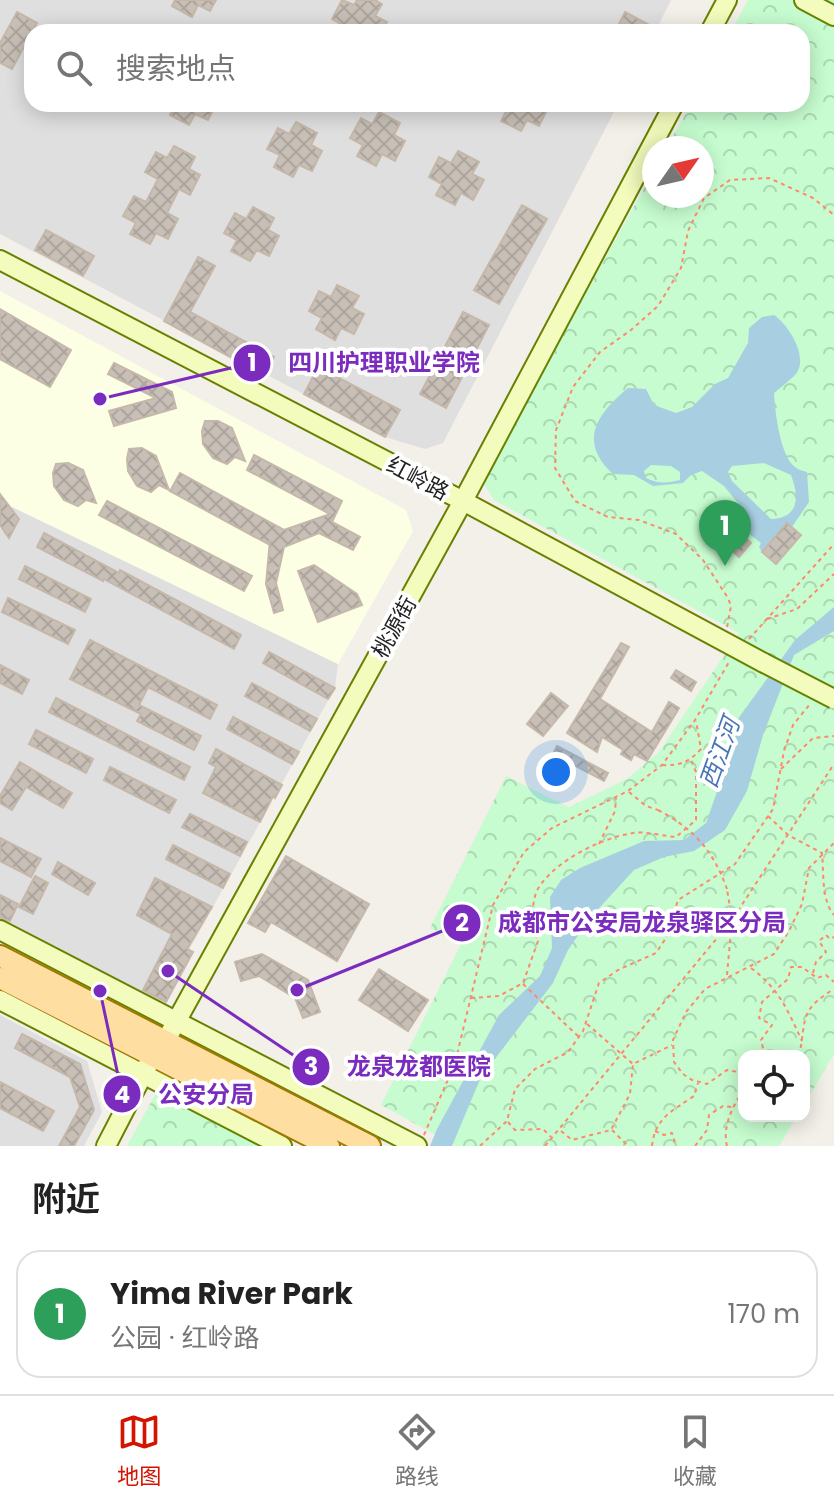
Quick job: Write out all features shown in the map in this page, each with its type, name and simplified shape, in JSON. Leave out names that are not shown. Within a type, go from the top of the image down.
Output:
[{"type":"main road","points":[[0,956],[153,1058],[370,1146]]},
{"type":"main road","points":[[0,978],[329,1146]]},
{"type":"street","points":[[714,24],[727,0]]},
{"type":"street","points":[[804,0],[834,16]]},
{"type":"street","name":"桃源街","points":[[106,1146],[463,501],[670,112]]},
{"type":"street","name":"红岭路","points":[[0,260],[463,501],[834,699]]},
{"type":"street","points":[[0,930],[415,1142]]},
{"type":"street","points":[[0,1000],[153,1058],[282,1146]]},
{"type":"path","points":[[722,640],[731,606],[703,560],[676,534],[639,520],[608,517],[575,501],[555,468],[556,430],[573,387],[600,352],[658,306],[681,268],[688,231],[704,198],[730,180],[769,178],[813,198],[834,215]]},
{"type":"path","points":[[415,1142],[455,1063],[493,905],[524,852],[552,828],[628,791],[662,765],[695,720],[728,663],[834,544]]},
{"type":"path","points":[[766,619],[797,609],[834,574]]},
{"type":"path","points":[[480,1146],[507,1121],[515,1089],[535,1069],[568,1052],[579,1037],[599,983],[618,970],[656,953],[666,938],[678,900],[735,864],[773,809],[793,725],[812,702]]},
{"type":"path","points":[[662,765],[677,766],[691,760],[701,749],[695,720]]},
{"type":"path","points":[[780,770],[813,738],[834,736]]},
{"type":"path","points":[[470,998],[499,996],[523,983],[538,941],[532,928],[537,889],[562,864],[599,844],[634,833],[676,837],[696,820],[696,772],[691,760]]},
{"type":"path","points":[[545,1146],[732,920],[834,764]]},
{"type":"path","points":[[628,791],[646,806],[674,818],[699,839],[718,863],[727,889],[732,920],[726,977]]},
{"type":"path","points":[[599,844],[615,811],[616,797]]},
{"type":"path","points":[[768,816],[788,835],[822,853]]},
{"type":"path","points":[[738,1072],[727,1070],[707,1084],[683,1074],[674,1062],[673,1044],[686,1012],[705,989],[774,954],[802,904],[809,868],[834,843]]},
{"type":"path","points":[[822,853],[826,894],[829,909],[834,915]]},
{"type":"path","points":[[813,975],[816,962],[826,952],[819,941],[826,935],[830,939],[834,937]]},
{"type":"path","points":[[749,967],[771,983],[802,1041]]},
{"type":"path","points":[[764,1050],[761,1040],[772,1025],[759,1018],[762,1002],[788,979],[791,967],[802,967],[817,978],[826,975],[834,982]]},
{"type":"path","points":[[523,983],[579,1037]]},
{"type":"path","points":[[800,1050],[804,1016],[812,1004],[834,989]]},
{"type":"path","points":[[586,1023],[633,1064]]},
{"type":"path","points":[[633,1064],[673,1044]]},
{"type":"path","points":[[572,1140],[611,1130],[630,1094],[633,1064]]},
{"type":"path","points":[[652,1146],[654,1130],[662,1117],[694,1096],[698,1082]]},
{"type":"path","points":[[727,1146],[724,1136],[732,1107],[738,1098]]},
{"type":"path","points":[[695,1146],[707,1130],[709,1115],[723,1106],[732,1107]]},
{"type":"path","points":[[507,1121],[515,1130],[543,1129],[551,1138]]},
{"type":"path","points":[[559,1129],[572,1140]]},
{"type":"path","points":[[611,1130],[628,1146]]},
{"type":"path","points":[[654,1130],[664,1135],[672,1133],[676,1146]]},
{"type":"path","points":[[571,1146],[572,1140]]},
{"type":"shaded area","points":[[0,0],[671,0],[659,24],[24,24],[24,112],[614,112],[443,443],[425,449],[385,437],[0,234]]},
{"type":"shaded area","points":[[0,291],[406,510],[413,531],[338,664],[12,507],[0,529]]},
{"type":"shaded area","points":[[12,506],[338,664],[335,688],[160,1002],[0,917],[0,529]]},
{"type":"shaded area","points":[[0,1015],[87,1061],[102,1112],[84,1146],[0,1146]]},
{"type":"green space","points":[[748,0],[834,0],[834,1054],[810,1095],[810,1050],[738,1050],[738,1122],[793,1122],[779,1146],[456,1146],[381,1105],[461,944],[430,928],[506,776],[569,807],[627,779],[659,752],[739,633],[494,500],[482,481],[642,192],[642,208],[714,208],[714,136],[673,136],[686,112],[810,112],[810,24],[735,24]]},
{"type":"green space","points":[[157,1091],[262,1146],[127,1146]]},
{"type":"water","points":[[774,315],[780,320],[799,352],[799,369],[774,393],[782,443],[796,468],[807,472],[809,502],[792,527],[787,523],[762,552],[759,547],[761,543],[748,533],[749,530],[738,518],[742,508],[724,486],[702,471],[691,475],[683,483],[653,486],[634,475],[613,474],[602,462],[594,439],[601,417],[628,388],[646,389],[654,405],[676,413],[692,407],[715,384],[728,378],[748,343],[749,328],[762,317]],"holes":[[[764,463],[791,475],[794,483],[795,504],[781,518],[771,519],[732,481],[728,472],[732,466]],[[651,465],[671,466],[680,472],[680,480],[663,482],[646,478],[644,471]]]},
{"type":"water","points":[[834,607],[834,631],[794,655],[763,735],[747,791],[725,830],[694,851],[664,857],[634,870],[591,917],[568,950],[553,983],[481,1077],[452,1146],[430,1146],[499,1015],[540,976],[552,948],[550,897],[561,880],[580,868],[644,841],[684,840],[706,823],[724,772],[735,723],[795,640]]},
{"type":"building","points":[[175,0],[216,0],[210,11],[198,5],[192,17],[172,6]]},
{"type":"building","points":[[342,0],[354,5],[357,0],[375,0],[382,4],[375,16],[387,22],[341,24],[332,19]]},
{"type":"building","points":[[17,12],[37,23],[24,24],[24,47],[12,69],[0,63],[0,43]]},
{"type":"building","points":[[625,12],[647,24],[619,24]]},
{"type":"building","points":[[172,112],[212,112],[208,120],[195,114],[189,125],[170,115]]},
{"type":"building","points":[[379,112],[400,123],[394,135],[405,141],[395,161],[382,154],[376,166],[357,156],[363,145],[350,138],[361,118],[372,124]]},
{"type":"building","points":[[506,112],[546,112],[539,126],[527,120],[521,131],[501,121]]},
{"type":"building","points":[[296,122],[317,133],[311,145],[322,151],[312,171],[299,165],[293,177],[274,167],[280,155],[267,149],[278,128],[289,134]]},
{"type":"building","points":[[174,146],[195,157],[189,169],[200,175],[190,195],[179,189],[167,213],[178,219],[168,239],[156,233],[150,244],[130,234],[136,223],[123,216],[134,196],[146,202],[158,179],[145,172],[156,152],[167,158]]},
{"type":"building","points":[[458,151],[479,162],[472,174],[484,180],[473,200],[461,193],[455,205],[436,195],[442,184],[429,177],[439,157],[451,163]]},
{"type":"building","points":[[522,205],[547,219],[499,304],[474,290]]},
{"type":"building","points":[[253,207],[274,218],[268,230],[279,236],[269,256],[257,250],[250,261],[231,251],[237,240],[224,233],[235,213],[246,219]]},
{"type":"building","points":[[46,230],[94,256],[83,276],[35,250]]},
{"type":"building","points":[[198,257],[215,266],[190,312],[274,357],[263,375],[164,321]]},
{"type":"building","points":[[337,285],[359,296],[352,308],[364,314],[354,334],[341,328],[335,340],[316,329],[322,318],[309,311],[319,291],[331,297]]},
{"type":"building","points":[[0,309],[71,350],[50,387],[0,359]]},
{"type":"building","points":[[463,312],[489,325],[446,408],[420,394]]},
{"type":"building","points":[[114,363],[172,392],[176,408],[114,426],[109,411],[156,398],[108,374]]},
{"type":"building","points":[[318,367],[400,410],[385,437],[304,394]]},
{"type":"building","points":[[205,421],[218,421],[232,428],[245,461],[235,457],[227,464],[213,458],[203,444]]},
{"type":"building","points":[[142,448],[156,456],[169,490],[159,485],[151,492],[137,486],[128,471],[127,459],[129,449]]},
{"type":"building","points":[[254,455],[342,501],[332,522],[360,537],[353,550],[319,533],[284,547],[276,583],[283,610],[274,613],[266,584],[270,540],[268,544],[170,491],[180,473],[284,530],[330,514],[247,470]]},
{"type":"building","points":[[68,463],[83,470],[96,503],[86,500],[78,506],[64,500],[54,486],[56,464]]},
{"type":"building","points":[[0,494],[19,519],[9,538],[0,525]]},
{"type":"building","points":[[107,501],[252,576],[244,591],[99,515]]},
{"type":"building","points":[[727,512],[745,528],[740,534],[751,543],[739,557],[721,540],[730,530],[719,521]]},
{"type":"building","points":[[787,523],[801,535],[776,564],[762,552]]},
{"type":"building","points":[[44,533],[241,635],[234,649],[37,547]]},
{"type":"building","points":[[314,565],[357,594],[362,605],[318,622],[298,571]]},
{"type":"building","points":[[25,566],[91,599],[85,612],[19,579]]},
{"type":"building","points":[[8,598],[75,630],[68,644],[2,612]]},
{"type":"building","points":[[90,640],[217,705],[210,719],[148,687],[139,705],[201,736],[194,750],[137,721],[141,714],[70,679]]},
{"type":"building","points":[[621,643],[629,647],[600,699],[652,732],[669,702],[679,708],[647,761],[634,754],[631,760],[621,754],[623,750],[602,737],[597,752],[567,733]]},
{"type":"building","points":[[269,652],[335,688],[328,699],[263,663]]},
{"type":"building","points":[[0,665],[29,680],[22,694],[0,683]]},
{"type":"building","points":[[676,670],[696,682],[691,691],[671,678]]},
{"type":"building","points":[[252,683],[317,719],[310,731],[245,696]]},
{"type":"building","points":[[551,693],[568,706],[543,736],[527,724]]},
{"type":"building","points":[[56,698],[190,767],[184,780],[49,712]]},
{"type":"building","points":[[233,717],[299,752],[292,764],[227,729]]},
{"type":"building","points":[[36,730],[93,759],[86,773],[29,744]]},
{"type":"building","points":[[557,746],[608,773],[604,781],[553,754]]},
{"type":"building","points":[[216,749],[282,785],[260,822],[203,793],[216,767],[209,763]]},
{"type":"building","points":[[20,762],[72,793],[63,808],[26,787],[12,810],[0,803],[0,796]]},
{"type":"building","points":[[110,767],[176,800],[169,813],[104,780]]},
{"type":"building","points":[[190,814],[247,842],[240,856],[182,827]]},
{"type":"building","points":[[0,838],[41,859],[31,877],[0,861]]},
{"type":"building","points":[[173,845],[230,874],[223,888],[166,859]]},
{"type":"building","points":[[286,856],[369,904],[337,961],[271,922],[265,932],[248,923]]},
{"type":"building","points":[[58,862],[95,883],[88,895],[52,874]]},
{"type":"building","points":[[35,876],[48,883],[33,914],[19,907]]},
{"type":"building","points":[[155,878],[212,907],[187,949],[193,952],[166,1002],[143,990],[172,934],[137,915]]},
{"type":"building","points":[[0,895],[18,904],[10,921],[0,918]]},
{"type":"building","points":[[262,954],[308,980],[320,1012],[303,1018],[295,998],[259,976],[241,981],[235,962]]},
{"type":"building","points":[[379,969],[428,1000],[408,1031],[359,1000]]},
{"type":"building","points":[[22,1034],[80,1064],[94,1110],[74,1146],[59,1146],[80,1107],[70,1077],[15,1048]]},
{"type":"building","points":[[0,1082],[54,1111],[43,1131],[0,1108]]},
{"type":"place","name":"四川护理职业学院","points":[[100,399]]},
{"type":"place","name":"Yima River Park","points":[[725,566]]},
{"type":"place","name":"龙泉龙都医院","points":[[168,971]]},
{"type":"place","name":"成都市公安局龙泉驿区分局","points":[[297,990]]},
{"type":"place","name":"公安分局","points":[[100,991]]},
{"type":"water label","name":"西江河","points":[[720,753]]}]
